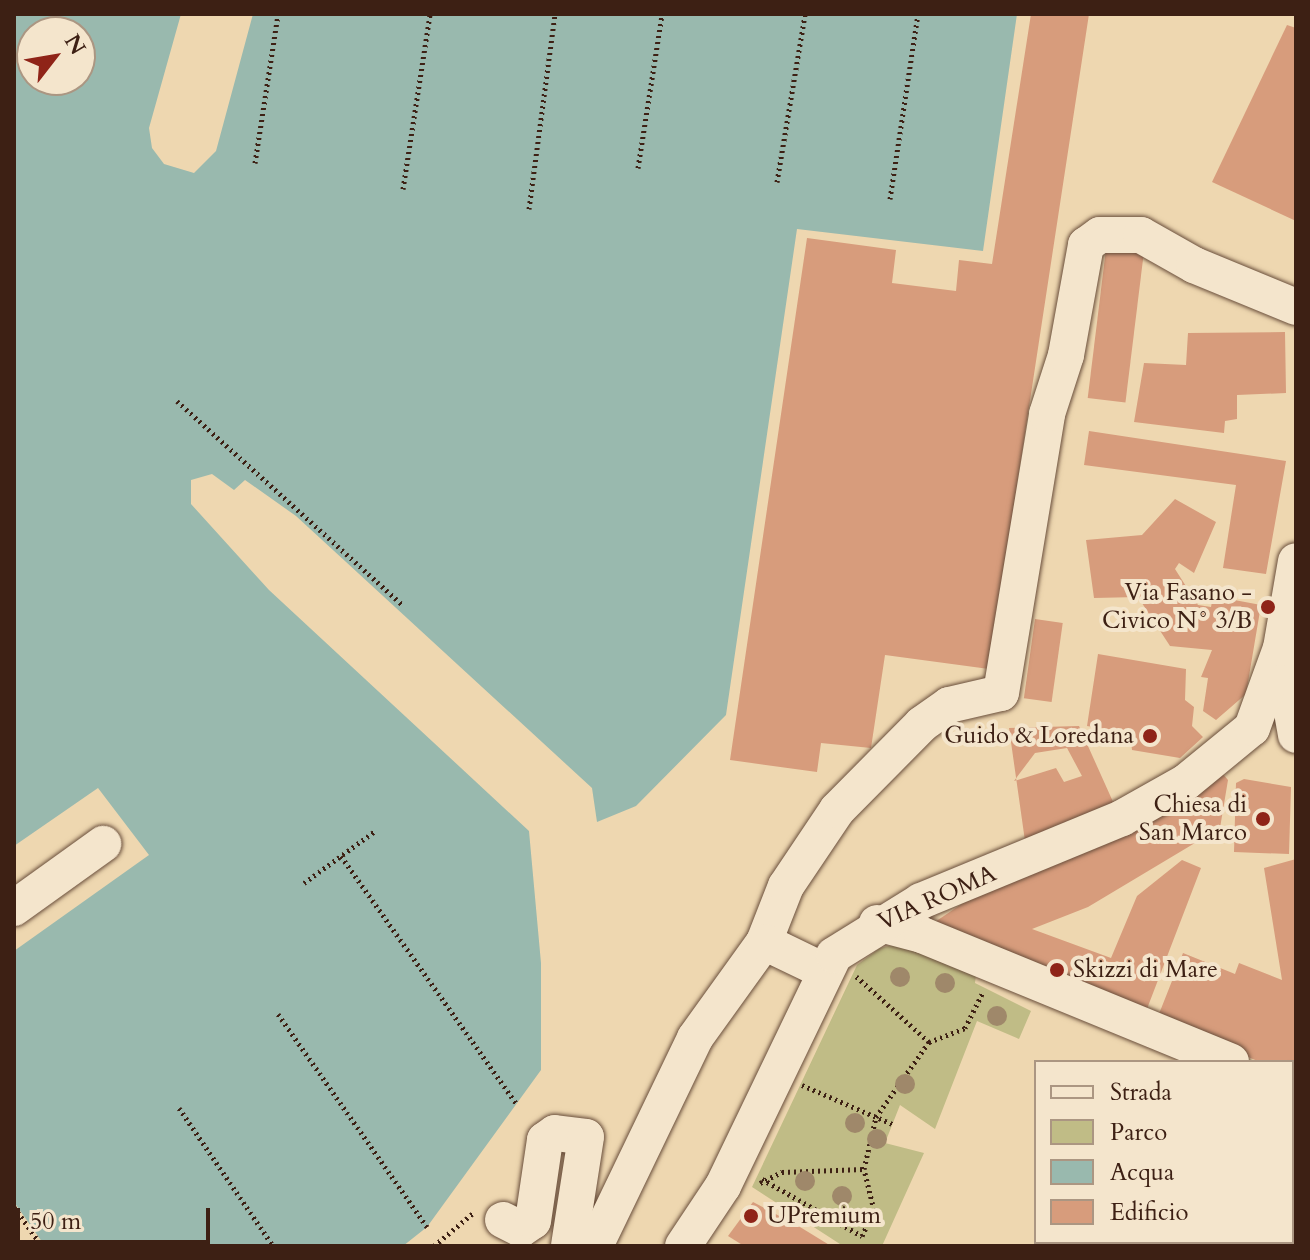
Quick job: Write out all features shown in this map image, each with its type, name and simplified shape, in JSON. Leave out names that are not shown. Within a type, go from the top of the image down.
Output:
[{"type":"street","points":[[595,1246],[695,1038],[764,942],[786,886],[837,810],[922,724],[949,705],[1001,693],[1047,414],[1066,355],[1080,255],[1086,245],[1100,235],[1141,235],[1194,265],[1296,307]]},
{"type":"street","points":[[1296,561],[1281,648],[1296,735]]},
{"type":"street","name":"VIA ROMA","points":[[683,1246],[792,1080],[846,978],[850,940],[877,923],[1110,823],[1186,782],[1252,728],[1281,648]]},
{"type":"street","points":[[14,908],[103,844]]},
{"type":"street","points":[[877,923],[922,935],[1226,1060]]},
{"type":"street","points":[[764,942],[846,978]]},
{"type":"street","points":[[491,1214],[521,1229],[533,1221],[545,1140],[555,1133],[586,1137],[569,1246]]},
{"type":"path","points":[[255,163],[278,14]]},
{"type":"path","points":[[403,189],[430,14]]},
{"type":"path","points":[[529,209],[555,14]]},
{"type":"path","points":[[638,168],[662,14]]},
{"type":"path","points":[[777,182],[805,14]]},
{"type":"path","points":[[890,199],[918,14]]},
{"type":"path","points":[[177,401],[403,605]]},
{"type":"path","points":[[304,883],[375,831]]},
{"type":"path","points":[[341,856],[517,1105]]},
{"type":"path","points":[[863,970],[846,978],[929,1042]]},
{"type":"path","points":[[760,1183],[862,1236],[874,1210],[864,1169],[876,1117],[929,1042],[965,1028],[984,989]]},
{"type":"path","points":[[278,1014],[427,1227]]},
{"type":"path","points":[[792,1080],[814,1073]]},
{"type":"path","points":[[792,1080],[801,1101]]},
{"type":"path","points":[[792,1080],[895,1125]]},
{"type":"path","points":[[179,1108],[273,1246]]},
{"type":"path","points":[[752,1187],[782,1172],[864,1169]]},
{"type":"path","points":[[760,1183],[767,1170]]},
{"type":"path","points":[[14,1207],[42,1246]]},
{"type":"path","points":[[434,1246],[491,1214]]},
{"type":"green space","points":[[910,941],[977,967],[975,983],[1031,1011],[1019,1039],[977,1021],[935,1129],[900,1105],[885,1143],[924,1153],[882,1246],[843,1246],[752,1187],[857,965],[880,948]]},
{"type":"water","points":[[14,14],[181,14],[149,128],[152,148],[164,164],[194,173],[216,151],[253,14],[1017,14],[983,251],[797,229],[726,715],[636,806],[597,822],[592,788],[296,516],[245,480],[234,490],[212,474],[191,480],[191,504],[269,590],[529,831],[541,963],[541,1070],[427,1227],[403,1246],[45,1246],[14,1202],[14,951],[149,855],[98,788],[14,846]]},
{"type":"building","points":[[1031,14],[1089,14],[989,669],[885,655],[871,748],[821,743],[817,772],[730,760],[807,238],[896,250],[892,283],[956,291],[959,260],[992,264]]},
{"type":"building","points":[[1287,25],[1296,28],[1296,221],[1212,182]]},
{"type":"building","points":[[1106,249],[1144,254],[1125,403],[1088,398]]},
{"type":"building","points":[[1285,332],[1286,393],[1237,395],[1237,419],[1225,421],[1224,433],[1134,422],[1144,363],[1186,365],[1188,333]]},
{"type":"building","points":[[1089,431],[1286,461],[1266,574],[1223,568],[1236,485],[1084,465]]},
{"type":"building","points":[[1175,499],[1216,522],[1194,573],[1179,563],[1175,569],[1198,605],[1211,607],[1213,596],[1261,605],[1246,694],[1216,720],[1203,711],[1208,678],[1201,677],[1212,650],[1170,646],[1138,597],[1094,598],[1086,540],[1142,535]]},
{"type":"building","points":[[1035,619],[1063,623],[1052,702],[1024,698]]},
{"type":"building","points":[[1098,654],[1186,669],[1185,700],[1194,707],[1192,726],[1203,737],[1180,758],[1132,750],[1130,733],[1087,726]]},
{"type":"building","points":[[1079,726],[1114,804],[1025,841],[1016,780],[1056,768],[1064,782],[1082,776],[1067,748],[1035,753],[1016,778],[1009,728]]},
{"type":"building","points":[[1222,773],[1228,780],[1220,828],[1088,907],[1032,929],[1111,958],[1137,896],[1182,860],[1201,868],[1145,1014],[932,924],[966,901],[1144,827]]},
{"type":"building","name":"Chiesa di San Marco","points":[[1244,779],[1291,787],[1289,854],[1234,852],[1236,783]]},
{"type":"building","points":[[1296,859],[1296,1076],[1294,1060],[1255,1060],[1157,1019],[1183,953],[1235,974],[1239,963],[1282,980],[1264,868]]},
{"type":"building","points":[[753,1202],[831,1246],[744,1246],[728,1236]]},
{"type":"place","name":"Via Fasano - Civico N° 3/B","points":[[1268,607]]},
{"type":"place","name":"Guido & Loredana","points":[[1150,736]]},
{"type":"place","name":"Chiesa di San Marco","points":[[1263,819]]},
{"type":"place","name":"Skizzi di Mare","points":[[1057,970]]},
{"type":"place","name":"UPremium","points":[[751,1216]]}]
